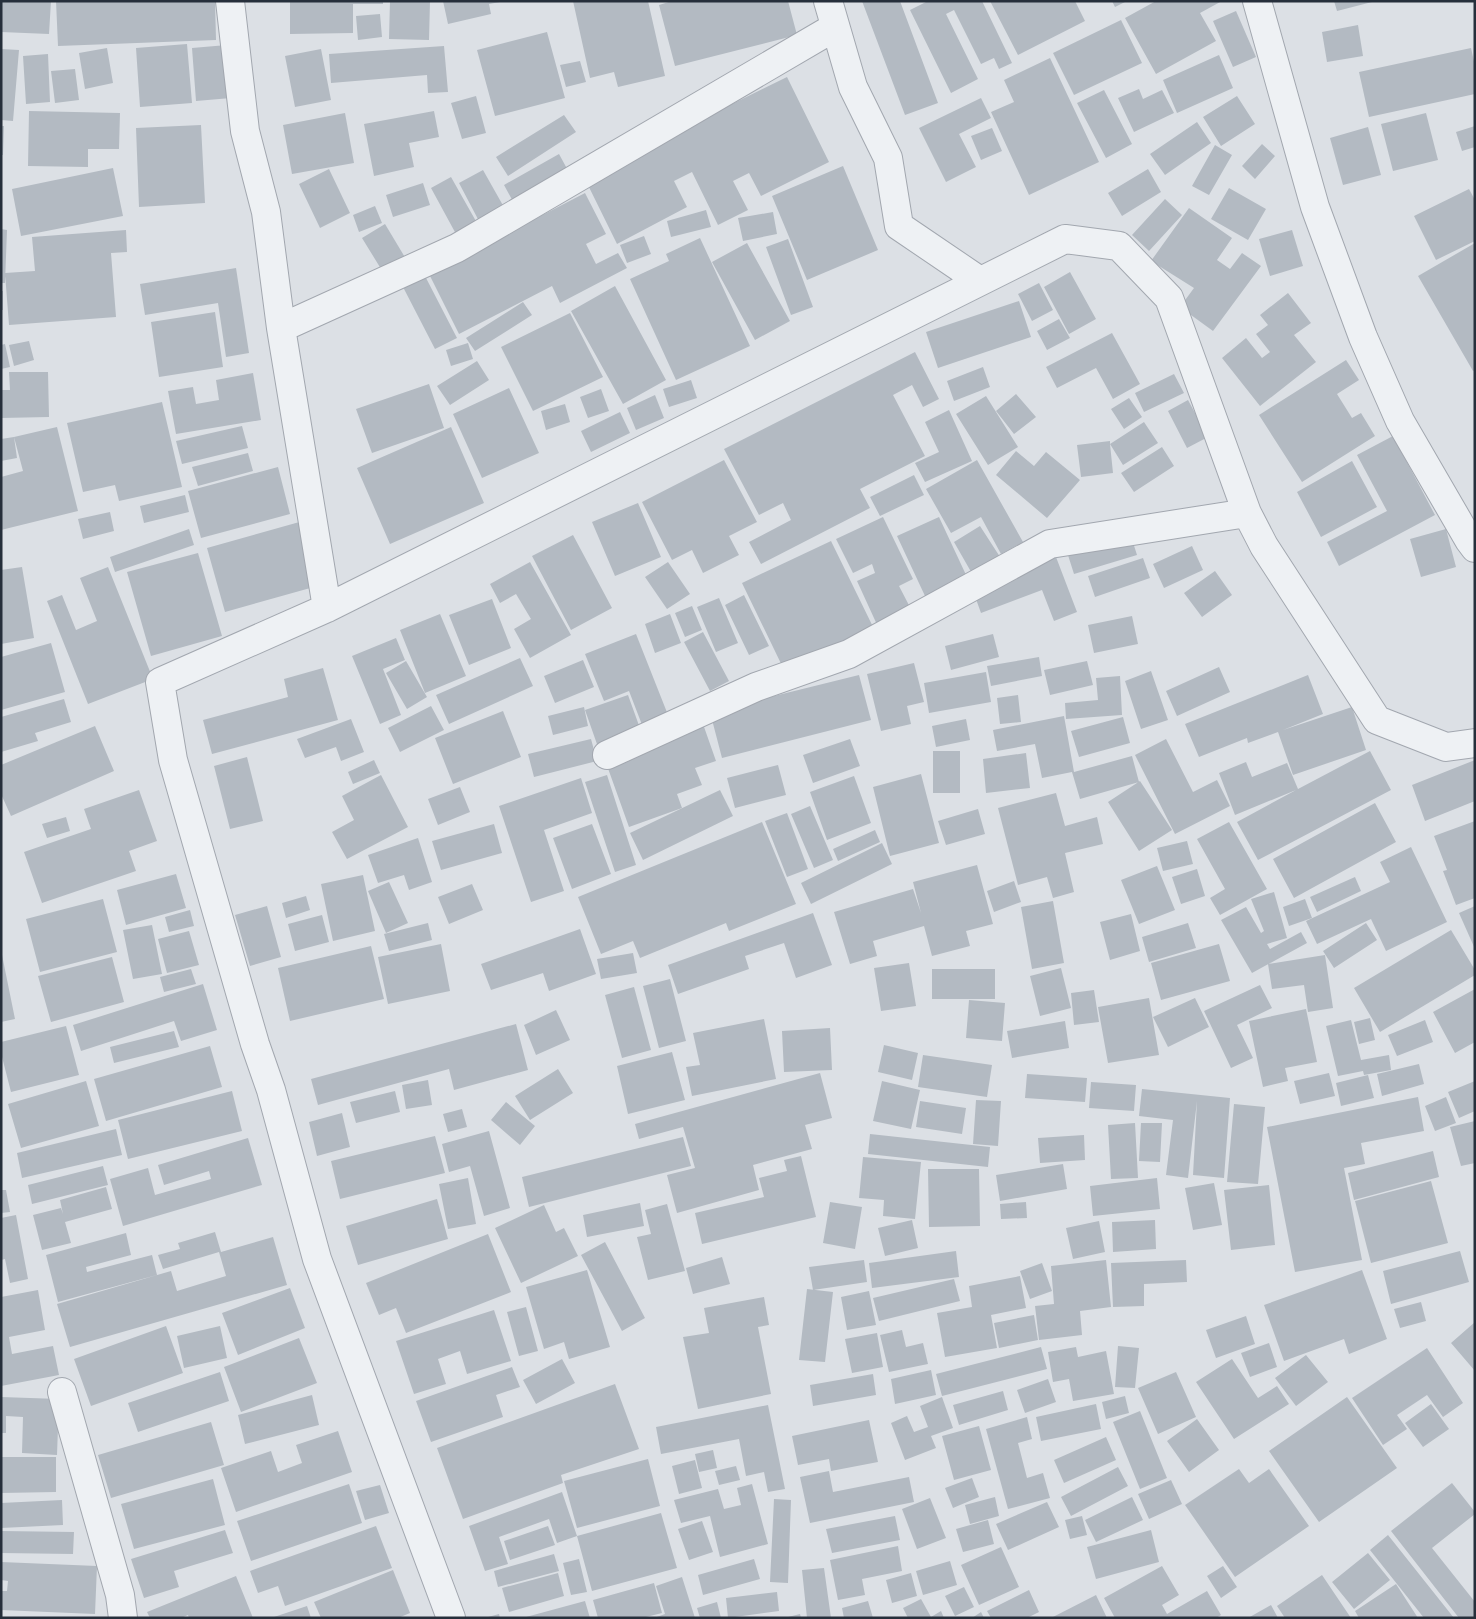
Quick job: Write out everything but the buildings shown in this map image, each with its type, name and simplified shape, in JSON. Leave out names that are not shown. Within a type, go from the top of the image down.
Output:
[{"type":"street","points":[[230,1],[245,131],[266,212],[281,328],[327,608]]},
{"type":"street","points":[[1257,1],[1315,207],[1363,337],[1400,421],[1475,548]]},
{"type":"street","points":[[281,328],[457,248],[831,14],[853,87],[888,158],[899,226],[980,281]]},
{"type":"street","points":[[451,1618],[317,1259],[271,1090],[254,1044],[173,760],[160,682],[327,608],[1065,239],[1119,246],[1168,298],[1247,513],[1264,546],[1377,720],[1446,747],[1475,743]]},
{"type":"street","points":[[607,755],[756,687],[849,654],[1050,544],[1247,513]]},
{"type":"street","points":[[62,1392],[120,1595],[123,1618]]}]
